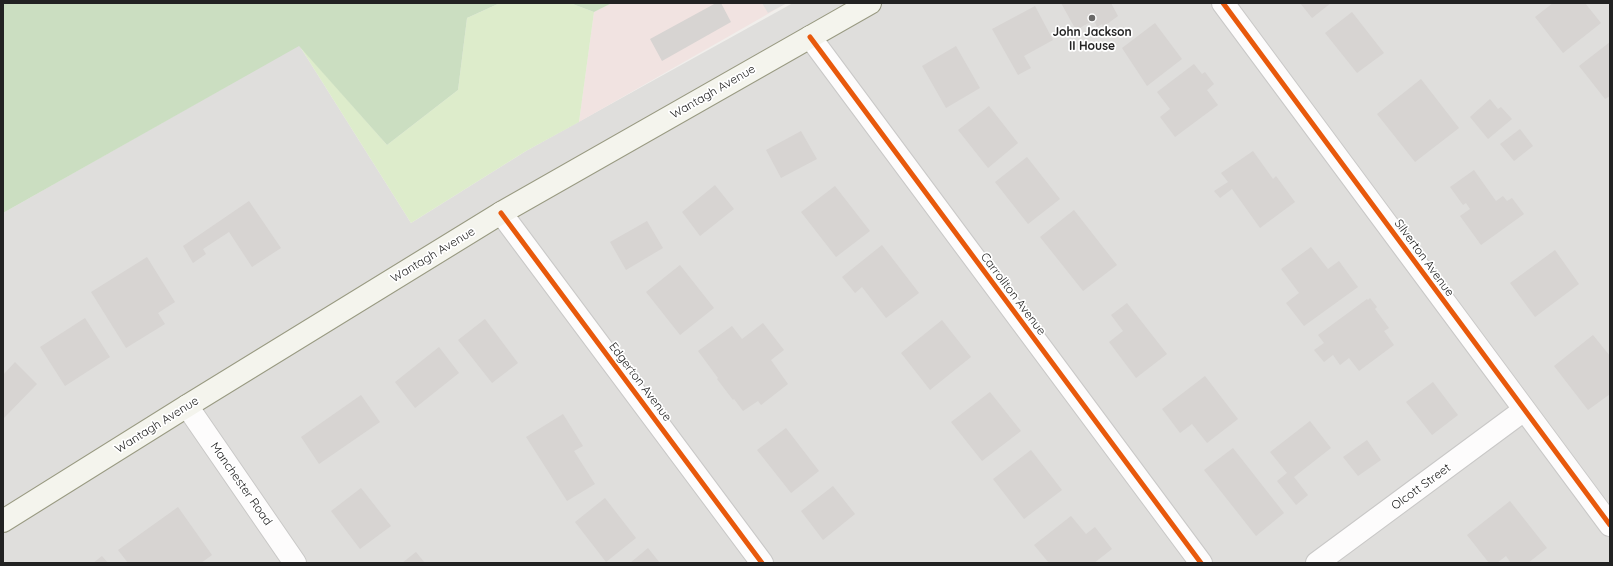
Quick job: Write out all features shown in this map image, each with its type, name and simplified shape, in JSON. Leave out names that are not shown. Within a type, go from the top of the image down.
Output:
[{"type":"main road","name":"Wantagh Avenue","points":[[3,521],[501,213],[870,3]]},
{"type":"street","name":"Silverton Avenue","points":[[1223,3],[1610,525]]},
{"type":"street","name":"Carrollton Avenue","points":[[810,37],[1200,563]]},
{"type":"street","name":"Edgerton Avenue","points":[[501,213],[762,563]]},
{"type":"street","name":"Manchester Road","points":[[187,406],[295,563]]},
{"type":"street","name":"Olcott Street","points":[[1318,563],[1524,410]]},
{"type":"shaded area","points":[[612,3],[787,3],[579,122],[594,12]]},
{"type":"shaded area","points":[[762,3],[787,3],[768,13]]},
{"type":"shaded area","points":[[793,3],[1610,3],[1610,563],[3,563],[3,213],[299,45],[411,223],[526,151]]},
{"type":"green space","points":[[3,3],[500,3],[467,18],[458,90],[387,145],[299,46],[3,213]]},
{"type":"green space","points":[[500,3],[570,3],[594,12],[579,122],[526,151],[411,223],[299,45],[387,145],[458,90],[467,18]]},
{"type":"green space","points":[[570,3],[612,3],[594,12]]},
{"type":"building","points":[[716,3],[721,3],[731,22],[662,61],[650,39]]},
{"type":"building","name":"John Jackson II House","points":[[1061,3],[1111,3],[1118,16],[1103,27],[1102,24],[1097,27],[1094,20],[1076,30]]},
{"type":"building","points":[[1300,3],[1331,3],[1312,18]]},
{"type":"building","points":[[1553,3],[1585,3],[1601,23],[1563,53],[1535,17]]},
{"type":"building","points":[[1035,6],[1053,40],[1024,56],[1031,68],[1018,75],[992,29]]},
{"type":"building","points":[[1352,12],[1384,53],[1357,73],[1325,33]]},
{"type":"building","points":[[1155,23],[1182,59],[1147,86],[1122,48]]},
{"type":"building","points":[[1610,42],[1610,96],[1605,99],[1579,66]]},
{"type":"building","points":[[956,46],[980,88],[946,108],[922,66]]},
{"type":"building","points":[[1194,64],[1202,74],[1205,72],[1214,84],[1207,90],[1218,105],[1175,137],[1160,117],[1170,109],[1157,92]]},
{"type":"building","points":[[1421,79],[1459,128],[1415,162],[1377,114]]},
{"type":"building","points":[[1490,99],[1498,109],[1501,107],[1512,119],[1488,139],[1470,117]]},
{"type":"building","points":[[989,106],[1018,143],[988,168],[958,130]]},
{"type":"building","points":[[1520,129],[1533,146],[1514,161],[1500,144]]},
{"type":"building","points":[[801,131],[817,159],[781,178],[766,150]]},
{"type":"building","points":[[1253,151],[1273,179],[1276,176],[1295,202],[1260,228],[1232,189],[1220,198],[1214,191],[1228,182],[1221,173]]},
{"type":"building","points":[[1027,157],[1060,199],[1028,224],[995,182]]},
{"type":"building","points":[[1474,170],[1496,201],[1503,196],[1507,201],[1512,198],[1524,214],[1481,245],[1460,216],[1470,209],[1466,203],[1463,205],[1450,187]]},
{"type":"building","points":[[715,185],[734,209],[700,236],[682,212]]},
{"type":"building","points":[[835,186],[870,231],[836,257],[801,212]]},
{"type":"building","points":[[249,201],[281,248],[252,267],[229,232],[203,249],[206,254],[193,263],[183,246]]},
{"type":"building","points":[[1074,210],[1117,265],[1083,291],[1040,237]]},
{"type":"building","points":[[647,221],[663,248],[626,270],[610,242]]},
{"type":"building","points":[[882,245],[919,293],[886,318],[862,287],[855,293],[842,277]]},
{"type":"building","points":[[1311,247],[1328,269],[1339,261],[1358,287],[1304,326],[1286,303],[1299,293],[1281,269]]},
{"type":"building","points":[[1555,250],[1579,284],[1535,317],[1510,283]]},
{"type":"building","points":[[147,257],[175,302],[158,313],[165,324],[126,348],[91,292]]},
{"type":"building","points":[[680,265],[714,308],[680,335],[646,292]]},
{"type":"building","points":[[1370,298],[1377,307],[1375,309],[1389,328],[1384,331],[1394,345],[1359,371],[1349,358],[1340,365],[1333,355],[1324,362],[1314,350],[1324,343],[1318,335]]},
{"type":"building","points":[[1127,303],[1167,354],[1136,378],[1109,342],[1123,331],[1111,315]]},
{"type":"building","points":[[85,318],[110,357],[65,386],[40,347]]},
{"type":"building","points":[[485,319],[518,363],[492,383],[458,340]]},
{"type":"building","points":[[942,320],[971,357],[930,390],[901,353]]},
{"type":"building","points":[[763,323],[784,350],[771,360],[788,384],[761,405],[758,401],[743,411],[717,379],[718,378],[698,351],[732,326],[742,339]]},
{"type":"building","points":[[1593,335],[1610,356],[1610,394],[1588,410],[1554,366]]},
{"type":"building","points":[[439,347],[459,373],[415,408],[395,382]]},
{"type":"building","points":[[15,362],[37,384],[3,419],[3,375]]},
{"type":"building","points":[[1205,376],[1238,419],[1207,443],[1192,424],[1180,433],[1162,409]]},
{"type":"building","points":[[1433,382],[1458,415],[1432,435],[1406,402]]},
{"type":"building","points":[[990,392],[1021,431],[982,461],[951,422]]},
{"type":"building","points":[[361,395],[380,422],[319,464],[301,437]]},
{"type":"building","points":[[563,414],[583,446],[574,451],[595,484],[567,501],[526,437]]},
{"type":"building","points":[[1310,421],[1331,448],[1294,477],[1308,495],[1296,505],[1277,481],[1287,473],[1270,452]]},
{"type":"building","points":[[786,428],[819,471],[791,493],[757,450]]},
{"type":"building","points":[[1367,440],[1381,460],[1358,476],[1343,457]]},
{"type":"building","points":[[1233,448],[1284,513],[1256,536],[1204,470]]},
{"type":"building","points":[[1031,450],[1062,490],[1024,519],[993,479]]},
{"type":"building","points":[[833,486],[855,514],[823,540],[801,511]]},
{"type":"building","points":[[361,488],[391,526],[360,549],[331,511]]},
{"type":"building","points":[[605,498],[636,538],[606,562],[575,522]]},
{"type":"building","points":[[1510,501],[1547,548],[1528,563],[1511,563],[1506,556],[1497,563],[1489,563],[1467,535]]},
{"type":"building","points":[[178,507],[212,555],[201,563],[128,563],[118,550]]},
{"type":"building","points":[[1071,516],[1086,534],[1095,527],[1112,549],[1094,563],[1049,563],[1034,545]]},
{"type":"building","points":[[648,548],[660,563],[630,563]]},
{"type":"building","points":[[416,552],[425,563],[402,563]]},
{"type":"building","points":[[102,556],[108,563],[93,563]]},
{"type":"cycle path","points":[[1223,3],[1610,525]]},
{"type":"cycle path","points":[[810,37],[1201,563]]},
{"type":"cycle path","points":[[501,213],[762,563]]},
{"type":"place","name":"John Jackson II House","points":[[1092,18]]}]
